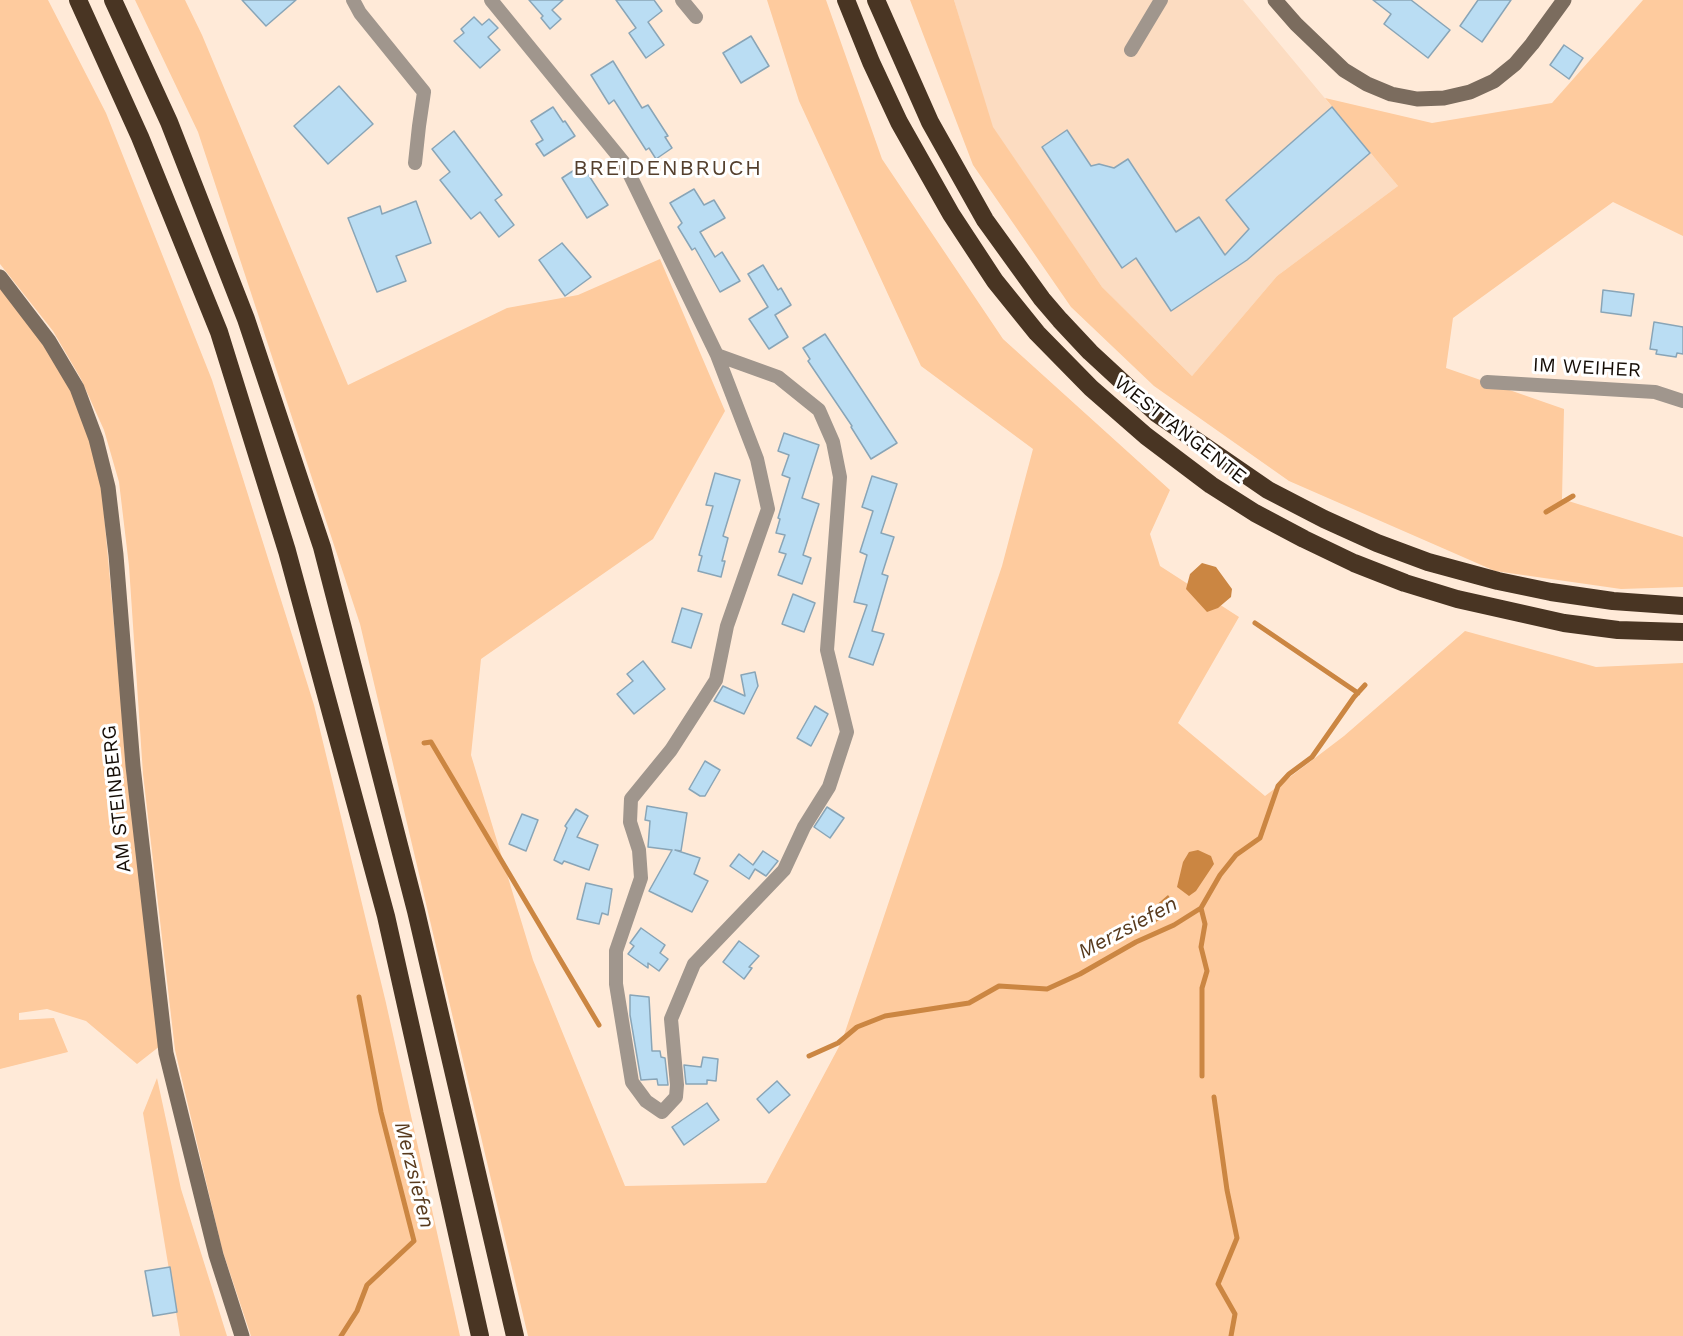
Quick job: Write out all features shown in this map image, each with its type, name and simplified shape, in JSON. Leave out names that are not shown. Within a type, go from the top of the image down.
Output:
[{"type":"highway","points":[[78,0],[140,137],[219,332],[284,540],[386,916],[480,1336]]},
{"type":"highway","points":[[113,0],[169,122],[246,319],[322,547],[416,911],[515,1336]]},
{"type":"highway","name":"WESTTANGENTE","points":[[846,0],[855,26],[899,122],[951,214],[995,281],[1037,333],[1091,388],[1146,436],[1210,485],[1304,539],[1354,563],[1405,583],[1457,599],[1564,623],[1618,630],[1683,632]]},
{"type":"highway","name":"WESTTANGENTE","points":[[876,0],[930,122],[985,220],[1041,299],[1156,413],[1268,490],[1324,519],[1408,555],[1498,581],[1551,592],[1612,601],[1683,606]]},
{"type":"main road","points":[[1275,0],[1296,24],[1344,70],[1366,84],[1391,94],[1417,99],[1444,98],[1470,92],[1494,81],[1515,64],[1564,0]]},
{"type":"main road","name":"AM STEINBERG","points":[[0,277],[49,340],[77,388],[96,439],[108,487],[116,555],[133,766],[166,1053],[216,1255],[242,1336]]},
{"type":"street","points":[[353,0],[360,13],[424,92],[418,126],[416,163]]},
{"type":"street","points":[[491,0],[624,163],[717,355],[757,459],[768,509],[727,626],[716,680],[671,750],[631,799],[630,822],[639,850],[641,878],[616,951],[616,984],[632,1082],[646,1101],[662,1112],[676,1097],[671,1019],[694,964],[784,870],[804,827],[829,787],[848,732],[827,650],[840,477],[833,442],[819,410],[778,377],[717,355]]},
{"type":"street","points":[[682,0],[696,17]]},
{"type":"street","points":[[1131,50],[1161,0]]},
{"type":"street","name":"IM WEIHER","points":[[1487,382],[1655,392],[1683,401]]},
{"type":"shaded area","points":[[0,0],[48,0],[106,113],[212,380],[314,705],[386,1003],[460,1336],[251,1336],[222,1249],[175,1050],[143,774],[129,566],[119,482],[104,430],[81,379],[53,331],[0,264]]},
{"type":"shaded area","points":[[135,0],[185,0],[202,35],[348,385],[507,308],[578,295],[660,259],[725,411],[653,539],[481,659],[471,755],[533,960],[625,1186],[766,1183],[842,1041],[1002,566],[1033,449],[921,366],[799,101],[767,0],[826,0],[882,159],[1003,339],[1170,490],[1150,534],[1160,566],[1239,617],[1178,723],[1265,796],[1344,736],[1465,631],[1596,667],[1683,663],[1683,1336],[528,1336],[360,624],[198,132]]},
{"type":"shaded area","points":[[910,0],[954,0],[993,127],[1102,287],[1192,376],[1277,276],[1398,186],[1325,98],[1432,123],[1552,103],[1643,0],[1683,0],[1683,236],[1613,202],[1453,318],[1446,368],[1564,409],[1562,499],[1683,537],[1683,587],[1621,589],[1495,571],[1289,481],[1154,386],[1071,307],[973,165]]},
{"type":"shaded area","points":[[954,0],[1243,0],[1398,186],[1277,276],[1192,376],[1102,287],[992,127]]},
{"type":"shaded area","points":[[0,286],[45,344],[72,391],[93,442],[102,492],[128,778],[160,1046],[137,1064],[86,1021],[47,1009],[19,1013],[19,1020],[54,1018],[68,1052],[0,1069]]},
{"type":"shaded area","points":[[1202,563],[1216,567],[1232,589],[1231,597],[1218,608],[1207,612],[1186,589],[1190,574]]},
{"type":"shaded area","points":[[1198,850],[1211,856],[1214,864],[1196,891],[1189,896],[1177,887],[1183,862],[1189,852]]},
{"type":"shaded area","points":[[1168,895],[1176,906],[1175,912],[1150,925],[1146,914]]},
{"type":"shaded area","points":[[157,1078],[181,1189],[227,1336],[180,1336],[143,1113]]},
{"type":"building","points":[[242,0],[296,0],[266,26]]},
{"type":"building","points":[[529,0],[563,0],[552,10],[561,19],[550,29],[541,18],[543,16]]},
{"type":"building","points":[[616,0],[654,0],[662,11],[648,22],[664,45],[646,58],[629,33],[636,28]]},
{"type":"building","points":[[1373,0],[1411,0],[1450,30],[1428,58],[1384,24],[1391,14]]},
{"type":"building","points":[[1478,0],[1511,0],[1482,42],[1460,26]]},
{"type":"building","points":[[474,17],[482,25],[489,19],[498,28],[488,37],[500,50],[480,68],[454,41],[464,33],[461,29]]},
{"type":"building","points":[[751,36],[769,66],[741,83],[723,53]]},
{"type":"building","points":[[1564,45],[1583,58],[1569,79],[1550,65]]},
{"type":"building","points":[[613,61],[642,108],[648,105],[668,136],[665,137],[672,148],[656,159],[649,148],[646,150],[614,100],[609,104],[591,75]]},
{"type":"building","points":[[339,86],[373,124],[328,164],[294,126]]},
{"type":"building","points":[[553,107],[575,136],[544,156],[536,144],[543,140],[531,121]]},
{"type":"building","points":[[1332,107],[1370,153],[1247,260],[1171,311],[1136,258],[1122,268],[1042,147],[1067,130],[1091,166],[1099,164],[1114,168],[1128,159],[1176,232],[1199,217],[1225,255],[1249,229],[1226,200]]},
{"type":"building","points":[[454,131],[502,195],[495,200],[514,225],[499,237],[480,212],[471,219],[440,180],[450,172],[432,149]]},
{"type":"building","points":[[582,165],[608,205],[587,218],[562,178]]},
{"type":"building","points":[[694,189],[704,205],[714,200],[725,218],[700,232],[715,257],[722,252],[740,281],[720,292],[695,248],[692,250],[678,227],[682,223],[670,203]]},
{"type":"building","points":[[416,201],[431,243],[396,256],[406,281],[377,292],[348,218],[380,206],[382,214]]},
{"type":"building","points":[[562,243],[591,277],[565,296],[539,260]]},
{"type":"building","points":[[763,265],[778,290],[781,288],[791,305],[775,315],[788,337],[769,349],[749,319],[768,307],[748,274]]},
{"type":"building","points":[[1603,290],[1634,294],[1631,316],[1601,312]]},
{"type":"building","points":[[1654,322],[1683,327],[1683,354],[1677,353],[1676,357],[1656,354],[1657,350],[1650,349]]},
{"type":"building","points":[[825,334],[897,443],[871,459],[852,426],[808,361],[810,359],[803,348]]},
{"type":"building","points":[[784,433],[819,445],[802,498],[819,504],[803,555],[811,558],[802,584],[778,575],[786,554],[779,552],[785,535],[776,533],[790,478],[782,475],[789,455],[778,451]]},
{"type":"building","points":[[715,473],[740,480],[723,536],[728,538],[722,561],[725,561],[721,577],[698,571],[702,556],[699,555],[713,506],[706,505]]},
{"type":"building","points":[[872,476],[897,484],[881,533],[894,537],[882,574],[888,576],[872,631],[884,634],[873,665],[849,657],[867,605],[854,602],[867,555],[860,552],[873,511],[862,507]]},
{"type":"building","points":[[793,594],[815,603],[804,632],[782,624]]},
{"type":"building","points":[[682,608],[702,614],[691,648],[672,642]]},
{"type":"building","points":[[643,661],[665,689],[634,714],[617,694],[633,681],[627,674]]},
{"type":"building","points":[[755,672],[758,686],[744,714],[714,701],[723,686],[745,696],[741,675]]},
{"type":"building","points":[[815,706],[828,714],[811,746],[797,738]]},
{"type":"building","points":[[705,761],[720,770],[705,796],[700,796],[689,789]]},
{"type":"building","points":[[647,806],[687,813],[681,851],[675,850],[700,858],[694,874],[708,881],[692,912],[649,891],[672,850],[648,847],[650,821],[645,820]]},
{"type":"building","points":[[827,807],[844,818],[830,838],[814,827]]},
{"type":"building","points":[[576,809],[588,816],[577,837],[598,845],[589,870],[554,860],[567,828],[565,826]]},
{"type":"building","points":[[522,814],[538,820],[526,851],[509,844]]},
{"type":"building","points":[[763,851],[778,861],[766,876],[755,869],[749,879],[730,866],[739,854],[753,865]]},
{"type":"building","points":[[586,883],[612,889],[608,915],[602,913],[599,924],[577,919]]},
{"type":"building","points":[[641,928],[665,945],[660,953],[668,959],[659,971],[648,963],[648,968],[628,954],[634,946],[630,943]]},
{"type":"building","points":[[739,941],[759,956],[749,967],[752,968],[744,979],[723,962]]},
{"type":"building","points":[[630,995],[649,997],[652,1051],[660,1051],[661,1057],[665,1058],[668,1085],[658,1085],[657,1079],[641,1080],[630,1015]]},
{"type":"building","points":[[703,1057],[718,1059],[716,1081],[707,1080],[707,1084],[686,1084],[684,1065],[701,1067]]},
{"type":"building","points":[[777,1081],[790,1095],[769,1113],[757,1099]]},
{"type":"building","points":[[707,1103],[719,1120],[684,1145],[672,1127]]},
{"type":"building","points":[[170,1267],[177,1312],[153,1316],[145,1271]]},
{"type":"waterway","name":"Merzsiefen","points":[[1546,512],[1573,496]]},
{"type":"waterway","points":[[1255,623],[1358,693]]},
{"type":"waterway","name":"Merzsiefen","points":[[809,1056],[838,1043],[857,1027],[885,1016],[969,1003],[999,986],[1047,989],[1080,974],[1136,942],[1174,925],[1201,908],[1220,875],[1236,855],[1260,838],[1278,786],[1289,774],[1312,757],[1365,685]]},
{"type":"waterway","name":"Merzsiefen","points":[[424,743],[431,742],[599,1025]]},
{"type":"waterway","points":[[1201,908],[1205,924],[1201,947],[1207,971],[1202,988],[1202,1076]]},
{"type":"waterway","name":"Merzsiefen","points":[[341,1336],[357,1311],[367,1285],[414,1241],[381,1112],[359,997]]},
{"type":"waterway","points":[[1214,1097],[1227,1190],[1237,1238],[1218,1284],[1235,1314],[1231,1336]]},
{"type":"district","name":"BREIDENBRUCH","points":[[668,169]]}]
